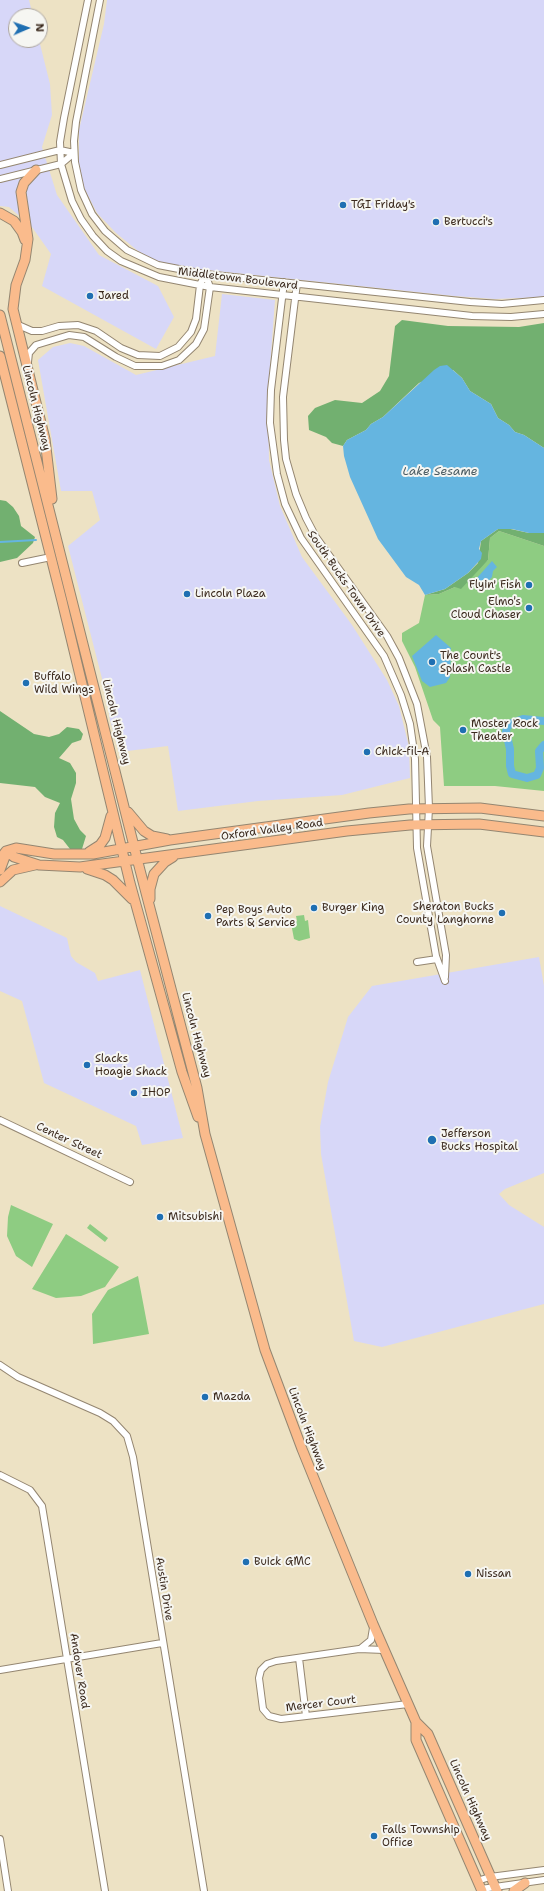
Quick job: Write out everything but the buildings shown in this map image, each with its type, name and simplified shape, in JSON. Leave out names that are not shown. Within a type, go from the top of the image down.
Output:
[{"type":"main road","points":[[36,170],[26,180],[21,192],[28,233],[27,249],[14,294],[13,309],[45,439],[56,535]]},
{"type":"main road","points":[[0,213],[10,218],[19,227],[25,238],[27,249]]},
{"type":"main road","name":"Lincoln Highway","points":[[0,315],[150,911],[197,1088],[205,1134]]},
{"type":"main road","name":"Lincoln Highway","points":[[0,356],[51,557],[124,862],[188,1090],[205,1134],[267,1356],[302,1449],[384,1650],[416,1722],[428,1734],[496,1889]]},
{"type":"main road","points":[[125,808],[132,820],[144,831],[160,838],[170,840]]},
{"type":"main road","name":"Oxford Valley Road","points":[[6,851],[16,848],[54,854],[79,855],[170,840],[370,813],[429,808],[480,808],[544,816]]},
{"type":"main road","points":[[79,855],[94,850],[100,845],[108,831],[112,811]]},
{"type":"main road","name":"Oxford Valley Road","points":[[6,851],[14,857],[39,865],[80,867],[347,831],[417,824],[479,824],[544,832]]},
{"type":"main road","points":[[0,859],[6,851]]},
{"type":"main road","points":[[0,870],[6,851]]},
{"type":"main road","points":[[150,911],[150,888],[154,874],[165,862],[176,855]]},
{"type":"main road","points":[[0,882],[14,870],[39,865]]},
{"type":"main road","points":[[80,867],[96,871],[113,880],[121,886],[135,903]]},
{"type":"main road","name":"Lincoln Highway","points":[[416,1722],[416,1740],[480,1887]]},
{"type":"main road","points":[[514,1891],[525,1883]]},
{"type":"street","name":"Middletown Boulevard","points":[[88,0],[64,118],[60,150],[61,164],[72,201],[81,219],[93,236],[107,251],[127,264],[144,272],[173,281],[210,287],[472,316],[511,317],[544,314]]},
{"type":"street","name":"Middletown Boulevard","points":[[100,0],[76,122],[74,153],[78,180],[87,203],[105,231],[137,256],[158,265],[205,274],[470,302],[502,304],[544,300]]},
{"type":"street","points":[[0,165],[60,150],[74,153]]},
{"type":"street","points":[[0,179],[61,164],[74,153]]},
{"type":"street","points":[[16,324],[32,331],[42,331],[59,326],[78,325],[96,331],[121,348],[138,355],[160,356],[178,347],[191,332],[196,320],[200,285],[205,274]]},
{"type":"street","points":[[27,366],[29,354],[40,342],[69,335],[90,340],[116,357],[135,366],[154,367],[170,364],[191,350],[200,337],[206,322],[210,287],[205,274]]},
{"type":"street","name":"South Bucks Town Drive","points":[[284,282],[271,390],[270,423],[277,474],[285,504],[301,538],[384,656],[401,695],[413,742],[417,848],[437,958],[445,981],[446,955],[427,846],[429,824],[427,757],[422,722],[406,673],[387,636],[316,537],[296,494],[289,472],[284,440],[283,416],[297,283]]},
{"type":"street","points":[[22,563],[51,557]]},
{"type":"street","points":[[417,962],[437,958]]},
{"type":"street","name":"Center Street","points":[[0,1120],[130,1182]]},
{"type":"street","name":"Austin Drive","points":[[0,1365],[18,1377],[106,1417],[121,1428],[127,1436],[133,1457],[162,1643],[204,1891]]},
{"type":"street","name":"Andover Road","points":[[0,1475],[30,1490],[42,1506],[105,1891]]},
{"type":"street","points":[[359,1649],[371,1640],[373,1624]]},
{"type":"street","points":[[0,1670],[162,1643]]},
{"type":"street","name":"Mercer Court","points":[[384,1650],[359,1649],[267,1664],[259,1674],[262,1706],[269,1716],[281,1719],[408,1704]]},
{"type":"street","points":[[299,1658],[306,1716]]},
{"type":"street","points":[[0,1840],[8,1891]]},
{"type":"street","points":[[480,1887],[490,1877],[544,1870]]},
{"type":"street","points":[[480,1887],[496,1889],[544,1880]]},
{"type":"shaded area","points":[[0,0],[29,0],[31,8],[8,8],[8,48],[41,48],[50,84],[52,115],[42,147],[57,195],[99,255],[158,286],[174,317],[156,349],[42,286],[51,254],[32,227],[9,207],[0,206]]},
{"type":"shaded area","points":[[107,0],[544,0],[544,297],[495,299],[454,296],[197,269],[157,262],[138,251],[116,233],[97,213],[84,188],[79,165],[79,130],[104,24]]},
{"type":"shaded area","name":"Lincoln Plaza","points":[[222,294],[275,300],[268,394],[269,460],[280,506],[302,557],[352,625],[387,680],[399,706],[409,747],[410,778],[342,795],[258,801],[178,811],[168,746],[119,752],[110,720],[107,698],[68,546],[100,520],[92,491],[61,491],[38,360],[53,347],[70,343],[84,346],[136,375],[215,356]]},
{"type":"shaded area","points":[[0,906],[67,938],[71,956],[76,962],[95,973],[98,981],[140,970],[183,1138],[142,1145],[136,1126],[44,1083],[22,1001],[0,991]]},
{"type":"shaded area","name":"Jefferson Bucks Hospital","points":[[539,957],[544,986],[544,1173],[505,1189],[499,1194],[509,1205],[544,1227],[544,1304],[382,1347],[354,1341],[321,1154],[320,1127],[328,1082],[348,1017],[372,986]]},
{"type":"green space","points":[[402,320],[448,326],[519,327],[544,323],[544,448],[524,435],[515,432],[509,425],[498,418],[491,404],[470,391],[462,378],[453,370],[419,383],[383,417],[371,424],[366,430],[347,440],[343,446],[332,443],[326,437],[309,430],[308,416],[315,408],[335,400],[362,403],[380,391],[389,376],[395,326]]},
{"type":"green space","points":[[0,500],[6,501],[13,507],[19,516],[21,526],[35,537],[33,543],[17,558],[0,562]]},
{"type":"green space","points":[[506,528],[529,533],[544,533],[544,546],[499,531],[490,538],[488,560],[461,589],[455,587],[439,594],[425,595],[445,589],[468,573],[478,563],[481,541],[498,529]]},
{"type":"green space","points":[[499,531],[544,546],[544,791],[495,786],[444,786],[440,727],[433,720],[415,667],[402,641],[402,633],[419,623],[425,595],[439,594],[455,587],[488,560],[490,538]]},
{"type":"green space","points":[[0,711],[34,734],[49,737],[59,734],[67,727],[79,729],[83,734],[81,740],[72,743],[59,758],[70,763],[76,773],[76,783],[71,799],[74,819],[80,830],[86,836],[82,849],[70,849],[63,840],[57,837],[54,827],[55,813],[60,803],[45,797],[35,787],[0,783]]},
{"type":"green space","points":[[304,915],[305,921],[308,920],[310,938],[299,941],[294,939],[291,923],[297,921],[296,916]]},
{"type":"green space","points":[[11,1205],[53,1224],[32,1267],[16,1256],[7,1236],[8,1217]]},
{"type":"green space","points":[[90,1224],[108,1238],[105,1242],[87,1228]]},
{"type":"green space","points":[[66,1234],[119,1267],[105,1287],[81,1296],[56,1298],[32,1289]]},
{"type":"green space","points":[[138,1276],[149,1334],[93,1344],[92,1314],[108,1290]]},
{"type":"water","name":"Lake Sesame","points":[[447,365],[462,378],[470,391],[491,404],[498,418],[509,425],[515,432],[524,435],[544,448],[544,533],[529,533],[512,529],[498,529],[481,541],[479,549],[482,553],[481,559],[468,573],[445,589],[425,595],[419,585],[406,577],[378,539],[350,477],[344,456],[343,446],[347,440],[366,430],[371,424],[383,417],[434,370],[440,366]]},
{"type":"water","points":[[492,561],[497,567],[493,571],[492,577],[485,585],[478,582],[476,579]]},
{"type":"water","name":"The Count's Splash Castle","points":[[436,635],[451,648],[450,677],[446,683],[430,687],[422,681],[412,656]]},
{"type":"waterway","points":[[0,542],[36,540]]},
{"type":"waterway","points":[[544,721],[523,719],[512,723],[507,727],[506,732],[510,749],[510,766],[512,774],[527,778],[537,775],[540,768],[539,751],[544,745]]},
{"type":"place","name":"TGI Friday's","points":[[343,205]]},
{"type":"place","name":"Bertucci's","points":[[436,222]]},
{"type":"place","name":"Jared","points":[[90,296]]},
{"type":"place","name":"Flyin' Fish","points":[[529,585]]},
{"type":"place","name":"Lincoln Plaza","points":[[187,594]]},
{"type":"place","name":"Elmo's Cloud Chaser","points":[[529,608]]},
{"type":"place","name":"The Count's Splash Castle","points":[[432,662]]},
{"type":"place","name":"Buffalo Wild Wings","points":[[26,683]]},
{"type":"place","name":"Moster Rock Theater","points":[[463,730]]},
{"type":"place","name":"Chick-fil-A","points":[[367,752]]},
{"type":"place","name":"Burger King","points":[[314,908]]},
{"type":"place","name":"Sheraton Bucks County Langhorne","points":[[502,913]]},
{"type":"place","name":"Pep Boys Auto Parts & Service","points":[[208,916]]},
{"type":"place","name":"Slacks Hoagie Shack","points":[[87,1065]]},
{"type":"place","name":"IHOP","points":[[134,1093]]},
{"type":"place","name":"Jefferson Bucks Hospital","points":[[432,1140]]},
{"type":"place","name":"Mitsubishi","points":[[160,1217]]},
{"type":"place","name":"Mazda","points":[[205,1397]]},
{"type":"place","name":"Buick GMC","points":[[246,1562]]},
{"type":"place","name":"Nissan","points":[[468,1574]]},
{"type":"place","name":"Falls Township Office","points":[[374,1836]]}]
